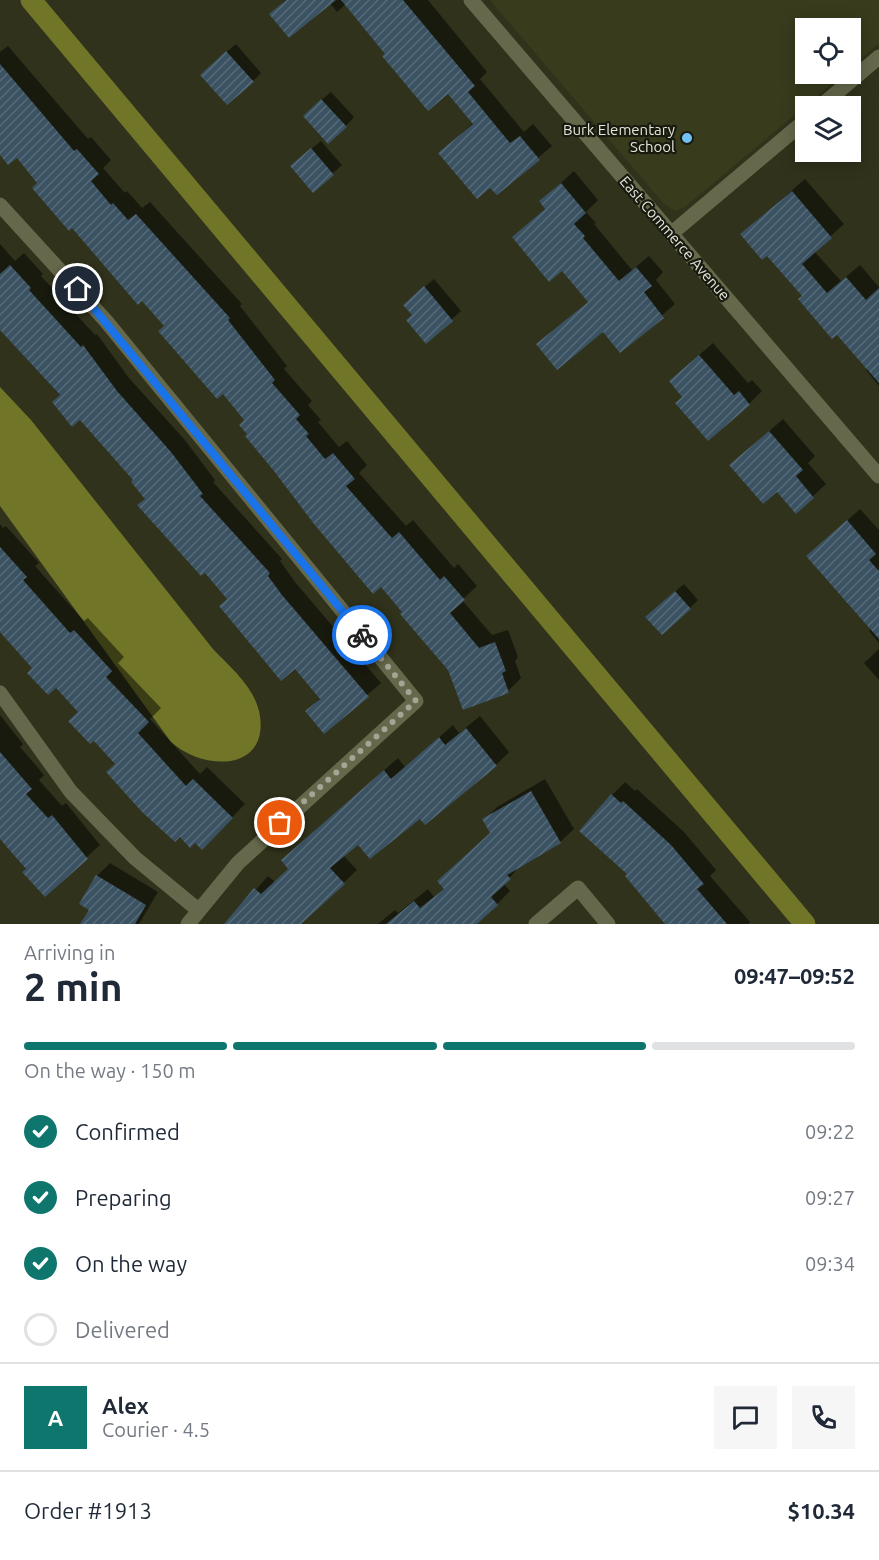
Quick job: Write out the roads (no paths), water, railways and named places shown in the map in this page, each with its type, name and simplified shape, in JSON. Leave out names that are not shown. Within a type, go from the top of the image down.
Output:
[{"type":"street","name":"East Commerce Avenue","points":[[471,0],[879,476]]},
{"type":"street","points":[[833,96],[879,57]]},
{"type":"street","points":[[672,233],[795,129]]},
{"type":"street","points":[[0,205],[106,321],[416,701],[254,848],[198,909],[188,924]]},
{"type":"street","points":[[0,693],[71,792],[135,858],[198,909]]},
{"type":"street","points":[[536,924],[578,888],[608,924]]},
{"type":"waterway","points":[[31,0],[805,924]]},
{"type":"place","name":"Burk Elementary School","points":[[687,138]]}]
